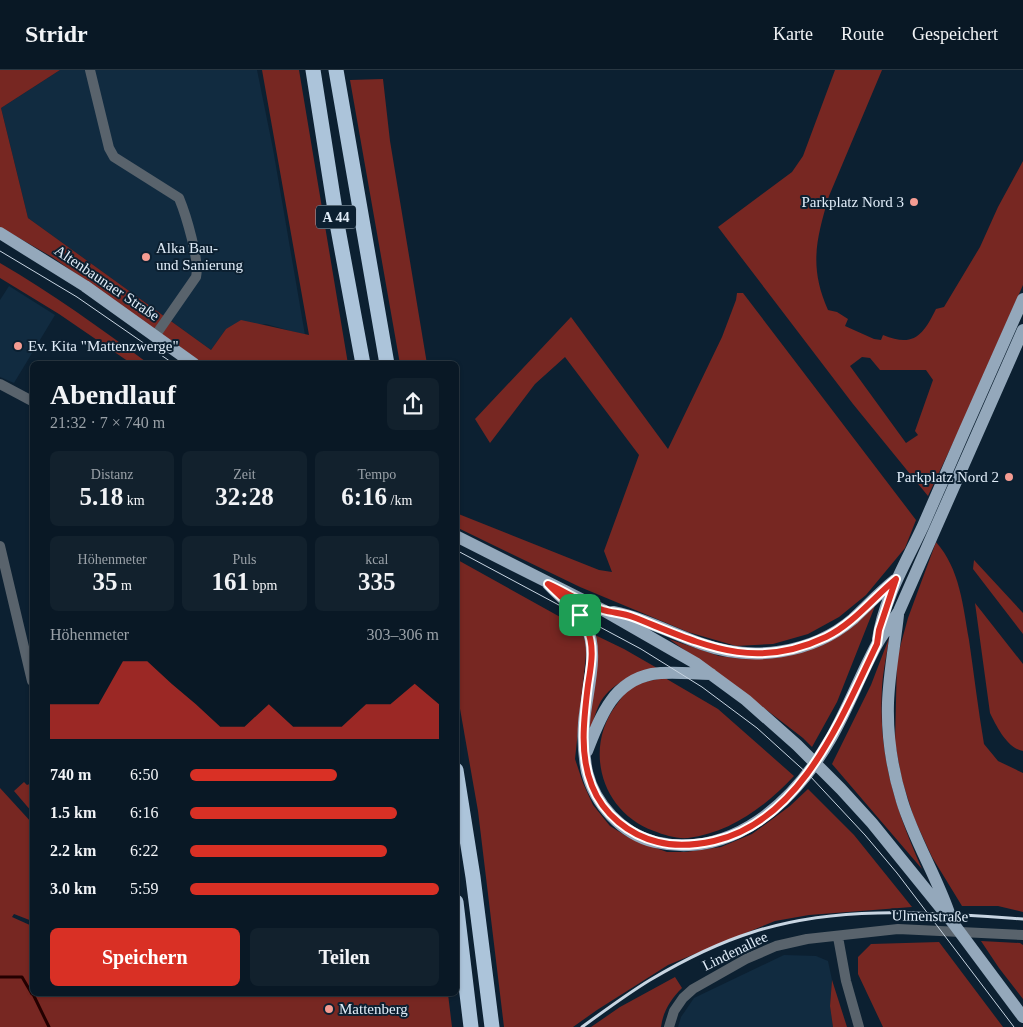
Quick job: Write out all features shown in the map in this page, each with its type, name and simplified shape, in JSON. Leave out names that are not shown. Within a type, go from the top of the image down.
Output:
[{"type":"highway","name":"A 44","points":[[313,70],[338,229],[362,361]]},
{"type":"highway","name":"A 44","points":[[336,70],[386,361]]},
{"type":"highway","points":[[459,789],[473,877],[492,1027]]},
{"type":"highway","points":[[459,927],[471,1027]]},
{"type":"main road","name":"Altenbaunaer Straße","points":[[0,233],[78,282],[190,361]]},
{"type":"main road","points":[[548,584],[573,607],[587,627],[590,636],[592,653],[584,724],[585,758],[592,786],[601,803],[611,815],[637,835],[666,844],[680,845],[706,843],[737,833],[754,825],[774,810],[808,772],[839,724],[877,644],[899,611],[925,553],[947,487],[1023,299]]},
{"type":"main road","points":[[877,644],[879,630],[896,579],[918,536],[947,487],[1023,330]]},
{"type":"main road","points":[[459,538],[603,610],[711,674],[746,700],[797,746],[841,789],[872,823],[953,923],[1023,1017]]},
{"type":"main road","points":[[603,610],[630,615],[716,649],[741,653],[768,653],[803,646],[828,636],[852,620],[896,579]]},
{"type":"main road","points":[[899,611],[888,703],[889,736],[894,769],[902,801],[916,838],[942,892],[953,923]]},
{"type":"main road","points":[[585,758],[599,720],[606,707],[614,696],[629,684],[653,674],[711,674]]},
{"type":"street","points":[[90,70],[109,148],[114,156],[179,198],[189,231],[198,270],[196,278],[155,336]]},
{"type":"street","points":[[0,384],[30,400]]},
{"type":"street","points":[[0,546],[30,673]]},
{"type":"street","name":"Ulmenstraße","points":[[838,937],[867,931],[898,929],[1023,935]]},
{"type":"street","points":[[838,937],[846,982],[860,1027]]},
{"type":"street","name":"Lindenallee","points":[[669,1027],[674,1011],[683,998],[693,989],[746,959],[776,946],[800,940],[838,937]]},
{"type":"shaded area","points":[[0,70],[60,70],[1,108],[28,218],[211,350],[226,329],[241,320],[309,335],[262,70],[299,70],[348,361],[200,361],[52,257],[0,227]]},
{"type":"shaded area","points":[[60,70],[257,70],[273,149],[305,335],[266,324],[226,329],[211,350],[28,218],[1,108]]},
{"type":"shaded area","points":[[835,70],[882,70],[829,196],[816,253],[818,280],[828,310],[837,312],[848,319],[845,326],[874,339],[881,340],[883,335],[903,340],[916,337],[927,326],[936,309],[944,307],[980,247],[998,207],[1023,161],[1023,285],[928,496],[853,404],[718,227],[792,172],[803,156]],"holes":[[[862,357],[870,358],[880,370],[926,370],[933,380],[915,431],[918,435],[906,443],[850,366]]]},
{"type":"shaded area","points":[[383,79],[390,141],[427,361],[399,361],[350,80]]},
{"type":"shaded area","points":[[0,263],[94,324],[145,361],[128,361],[59,314],[0,278]]},
{"type":"shaded area","name":"Ev. Kita \"Mattenzwerge\"","points":[[9,286],[55,315],[14,383],[0,377],[0,300]]},
{"type":"shaded area","points":[[737,293],[743,293],[916,520],[905,548],[866,595],[839,617],[808,634],[773,644],[736,646],[688,632],[580,587],[459,528],[459,514],[599,570],[612,572],[604,551],[639,455],[565,357],[535,384],[490,443],[475,419],[571,317],[668,449],[722,337]]},
{"type":"shaded area","points":[[936,542],[950,564],[959,588],[969,640],[984,744],[998,761],[1023,773],[1023,912],[998,906],[962,906],[932,857],[914,818],[902,780],[895,743],[897,658],[908,618]]},
{"type":"shaded area","points":[[974,560],[1023,613],[1023,634],[973,569]]},
{"type":"shaded area","points":[[459,561],[580,628],[587,646],[575,759],[593,805],[610,826],[631,839],[667,852],[686,852],[721,847],[752,834],[790,806],[808,789],[854,835],[912,907],[809,915],[775,921],[668,965],[573,1027],[504,1027],[478,811],[459,703]]},
{"type":"shaded area","points":[[975,603],[1023,664],[1023,751],[1012,746],[1007,741],[990,713]]},
{"type":"shaded area","points":[[875,606],[837,702],[812,747],[742,691],[669,639],[719,656],[744,659],[776,658],[799,652]]},
{"type":"shaded area","points":[[595,635],[657,668],[632,676],[609,691],[599,705],[590,731],[590,713]]},
{"type":"shaded area","points":[[889,638],[883,675],[881,712],[886,758],[896,803],[922,869],[832,764],[871,685]]},
{"type":"shaded area","points":[[665,678],[718,709],[794,776],[772,798],[746,816],[733,824],[703,835],[688,838],[675,837],[654,831],[636,822],[621,809],[610,794],[603,777],[600,759],[601,740],[607,721],[626,692],[640,684]]},
{"type":"shaded area","points":[[24,782],[27,785],[30,784],[30,810],[14,791]]},
{"type":"shaded area","points":[[0,788],[30,821],[30,920],[14,914],[12,917],[30,925],[30,996],[448,996],[452,1027],[0,1027]]},
{"type":"shaded area","points":[[981,941],[1020,943],[1023,945],[1023,999],[999,968]]},
{"type":"shaded area","points":[[939,942],[1003,1027],[883,1027],[858,974],[858,957],[871,944]]},
{"type":"shaded area","points":[[784,955],[816,956],[828,961],[832,980],[830,1006],[833,1027],[678,1027],[681,1017],[694,998]]},
{"type":"shaded area","points":[[675,977],[682,988],[668,1006],[661,1027],[591,1027],[620,1007]]},
{"type":"shaded area","points":[[832,980],[847,1027],[833,1027],[830,1006]]},
{"type":"waterway","points":[[0,977],[22,977],[30,991]]},
{"type":"waterway","points":[[34,996],[49,1027]]},
{"type":"tram line","points":[[0,251],[77,297],[170,361]]},
{"type":"tram line","points":[[459,552],[641,649],[702,687],[757,728],[809,775],[865,835],[897,873],[1014,1027]]},
{"type":"railway","points":[[582,1027],[641,985],[687,959],[740,936],[786,923],[819,917],[887,913],[1023,919]]},
{"type":"place","name":"Parkplatz Nord 3","points":[[914,202]]},
{"type":"place","name":"Alka Bau- und Sanierung","points":[[146,257]]},
{"type":"place","name":"Ev. Kita \"Mattenzwerge\"","points":[[18,346]]},
{"type":"place","name":"Parkplatz Nord 2","points":[[1009,477]]},
{"type":"place","name":"Mattenberg","points":[[329,1009]]},
{"type":"route","points":[[896,579],[879,630],[877,644],[839,724],[808,772],[774,810],[754,825],[722,839],[694,845],[666,844],[637,835],[611,815],[601,803],[592,786],[585,758],[584,724],[592,644],[587,627],[580,615],[548,584],[603,610],[630,615],[684,638],[716,649],[754,654],[768,653],[803,646],[828,636],[852,620],[896,579]]}]
